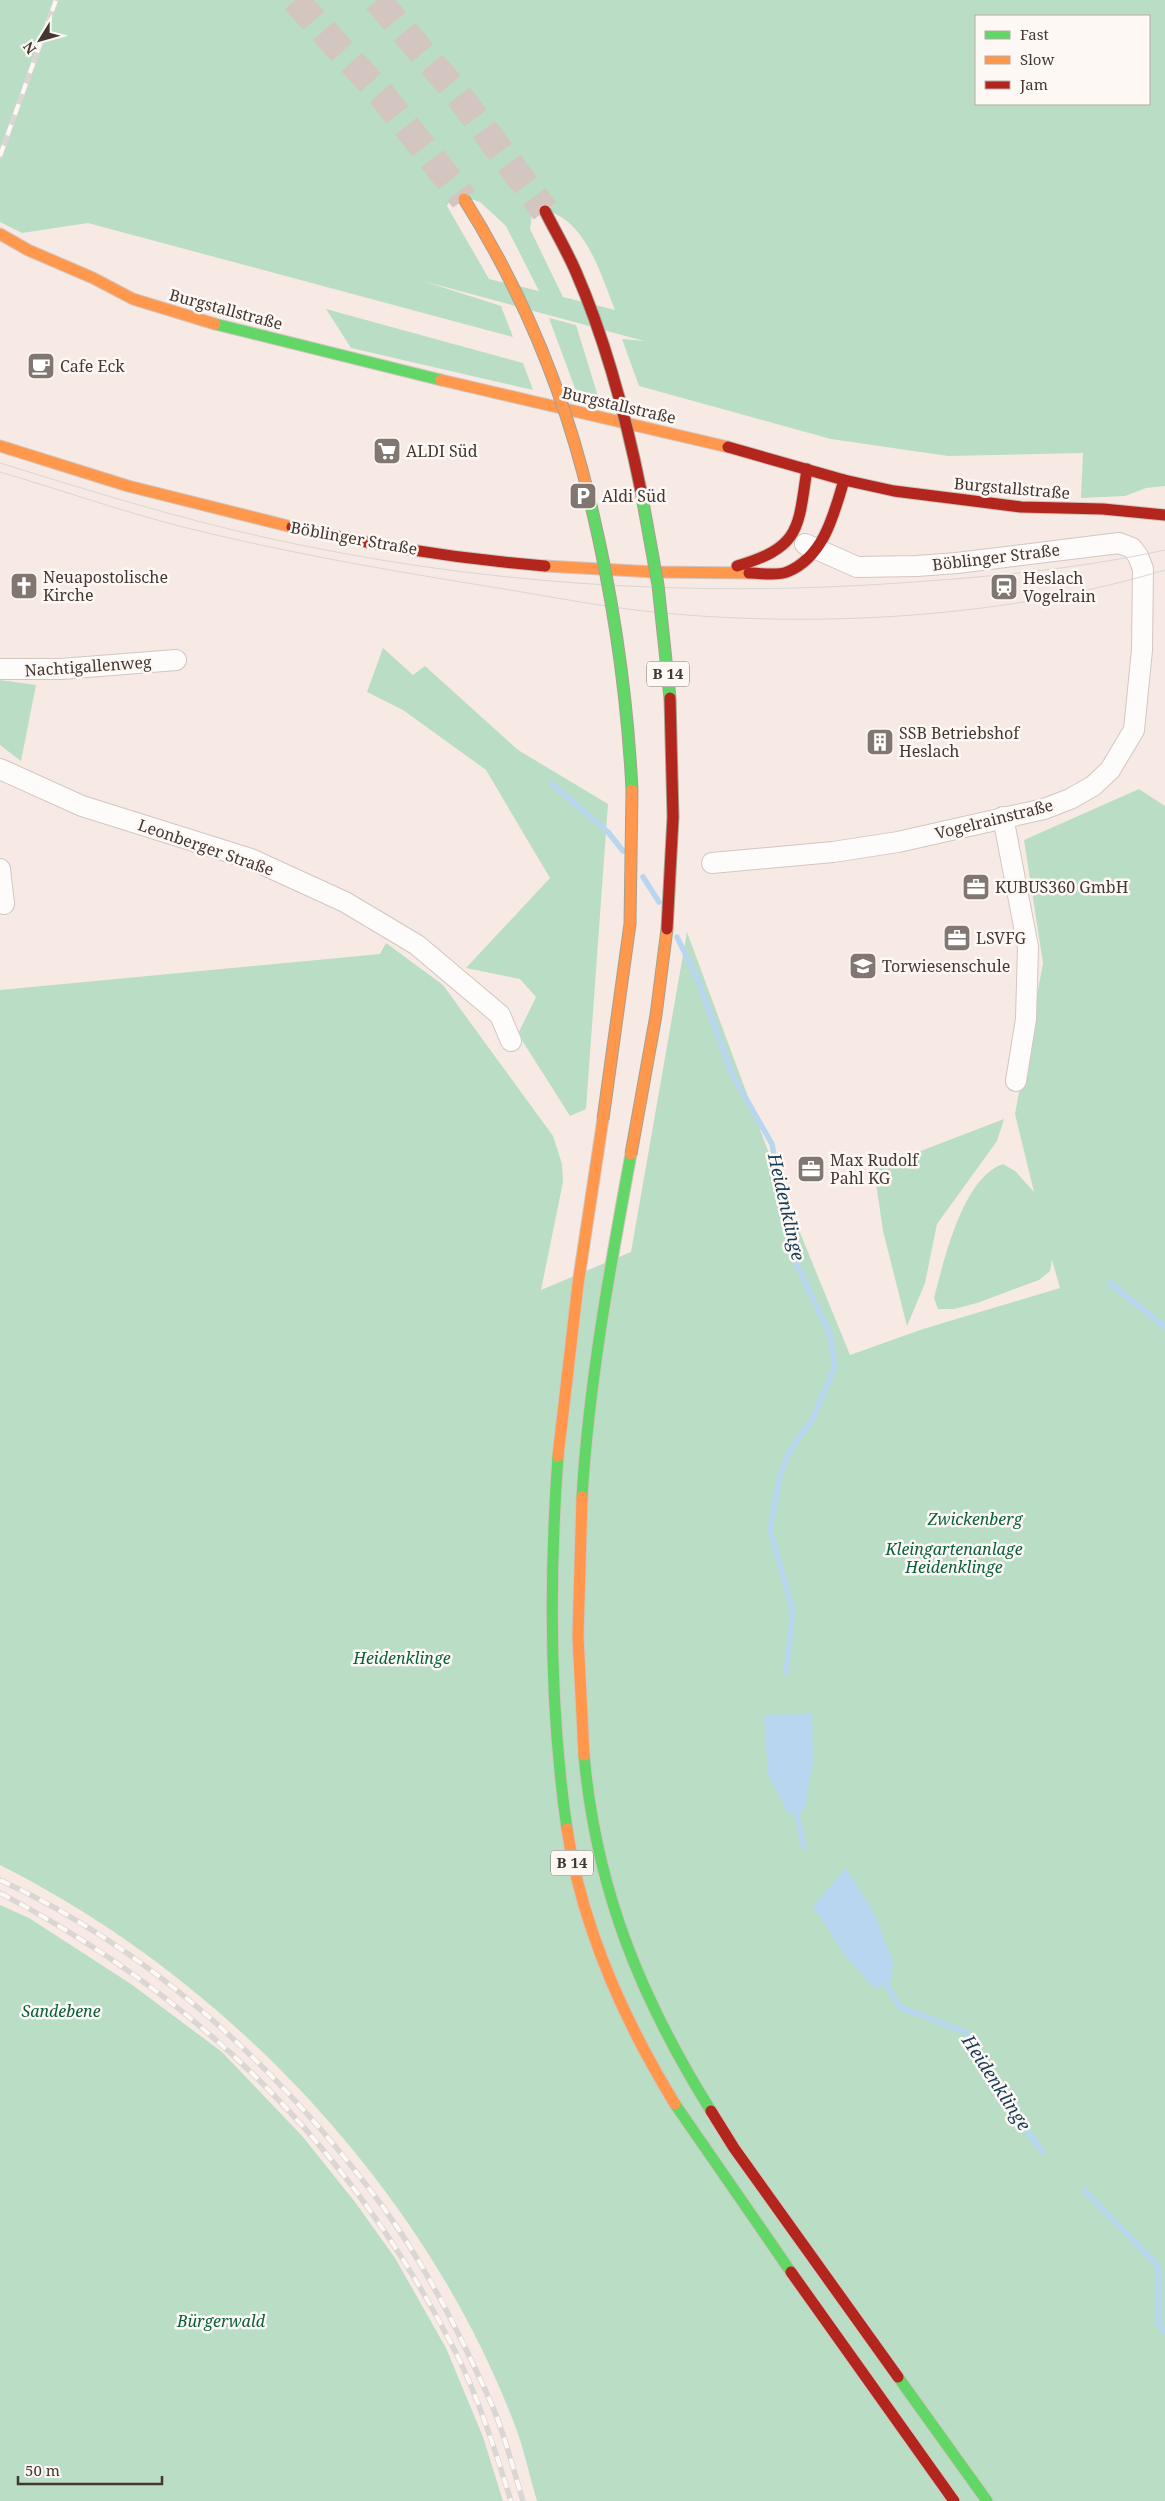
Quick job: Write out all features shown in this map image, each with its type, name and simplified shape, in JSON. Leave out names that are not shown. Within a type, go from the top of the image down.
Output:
[{"type":"main road","name":"B 14","points":[[464,199],[498,255],[536,338],[558,394],[585,481],[601,545],[618,630],[629,735],[633,823],[632,898],[623,983],[575,1302],[563,1402],[554,1521],[551,1606],[551,1693],[569,1849],[585,1912],[610,1980],[649,2061],[672,2100],[708,2157],[954,2501]]},
{"type":"main road","name":"B 14","points":[[545,211],[576,270],[610,364],[632,446],[650,530],[665,631],[672,722],[674,801],[671,878],[662,970],[631,1154],[603,1303],[588,1414],[580,1515],[578,1691],[589,1799],[611,1902],[636,1969],[673,2049],[698,2093],[734,2148],[988,2501]]},
{"type":"main road","name":"Burgstallstraße","points":[[0,234],[28,250],[93,278],[133,299],[195,319],[330,353],[753,453],[844,480],[894,491],[1012,506],[1103,510]]},
{"type":"main road","name":"Burgstallstraße","points":[[100,296],[133,299]]},
{"type":"main road","name":"Böblinger Straße","points":[[0,446],[83,474],[254,520],[453,555],[520,564],[582,568],[786,573],[804,562],[817,550],[827,536],[844,480]]},
{"type":"main road","points":[[792,538],[797,525],[807,469]]},
{"type":"main road","points":[[1103,510],[1146,502]]},
{"type":"main road","points":[[1103,510],[1165,515]]},
{"type":"main road","name":"Böblinger Straße","points":[[717,572],[766,557],[779,551],[792,538]]},
{"type":"street","name":"Böblinger Straße","points":[[792,538],[857,567],[916,566],[1119,544],[1132,548],[1138,556],[1143,569],[1144,590]]},
{"type":"street","name":"Vogelrainstraße","points":[[712,863],[860,848],[898,842],[1044,809],[1086,790],[1110,770],[1134,730],[1142,650],[1144,590]]},
{"type":"street","name":"Nachtigallenweg","points":[[0,669],[61,670],[176,660]]},
{"type":"street","name":"Leonberger Straße","points":[[0,769],[82,806],[251,859],[345,902],[425,951],[500,1015],[511,1041]]},
{"type":"street","points":[[1003,817],[1028,948],[1026,1019],[1016,1082]]},
{"type":"street","points":[[0,869],[4,904]]},
{"type":"green space","points":[[0,0],[1165,0],[1165,486],[1146,488],[1125,496],[1081,498],[1083,453],[948,456],[831,439],[639,386],[622,339],[644,341],[423,281],[501,306],[513,337],[88,223],[22,233],[0,222]],"holes":[[[459,195],[480,202],[506,226],[539,291],[489,279],[447,206],[450,200]],[[539,209],[555,214],[568,222],[579,234],[589,248],[615,310],[563,297],[530,229],[532,215]]]},
{"type":"green space","points":[[326,309],[523,363],[533,390],[351,348]]},
{"type":"green space","points":[[549,318],[576,325],[601,406],[580,402]]},
{"type":"green space","points":[[383,648],[413,675],[425,666],[518,750],[608,804],[586,1109],[570,1116],[518,1034],[536,997],[520,979],[466,968],[550,878],[486,770],[403,710],[367,692]]},
{"type":"green space","points":[[0,680],[36,685],[21,761],[0,745]]},
{"type":"green space","name":"Heidenklinge","points":[[1139,789],[1165,806],[1165,2501],[537,2501],[517,2431],[479,2342],[431,2257],[374,2177],[310,2101],[240,2031],[164,1968],[84,1912],[0,1865],[0,990],[380,954],[386,943],[443,985],[553,1136],[562,1164],[563,1182],[541,1290],[631,1252],[687,932],[781,1186],[850,1355],[923,1329],[1060,1288],[1052,1260],[1050,1271],[1039,1280],[977,1303],[954,1309],[938,1309],[934,1298],[949,1243],[957,1222],[976,1186],[989,1172],[1003,1164],[1015,1171],[1034,1192],[1015,1114],[1043,963],[1024,840]]},
{"type":"green space","points":[[1004,1119],[997,1141],[937,1224],[925,1283],[907,1326],[883,1231],[874,1169]]},
{"type":"green space","name":"Bürgerwald","points":[[0,1905],[29,1918],[131,1984],[222,2052],[303,2137],[355,2202],[395,2258],[446,2348],[483,2437],[503,2501],[0,2501]]},
{"type":"water","points":[[812,1714],[813,1761],[804,1812],[788,1813],[768,1775],[764,1715]]},
{"type":"water","points":[[846,1868],[875,1915],[893,1962],[891,1980],[875,1989],[844,1954],[813,1906]]},
{"type":"waterway","name":"Heidenklinge","points":[[552,784],[608,832],[623,851]]},
{"type":"waterway","name":"Heidenklinge","points":[[643,877],[659,902]]},
{"type":"waterway","name":"Heidenklinge","points":[[677,937],[698,980],[732,1074],[772,1144],[792,1254],[830,1335],[835,1366],[812,1420],[789,1452],[779,1479],[770,1530],[793,1611],[786,1673]]},
{"type":"waterway","points":[[1110,1283],[1165,1327]]},
{"type":"waterway","name":"Heidenklinge","points":[[795,1805],[804,1847]]},
{"type":"waterway","name":"Heidenklinge","points":[[881,1976],[900,2007],[965,2032],[1009,2106],[1042,2151]]},
{"type":"waterway","name":"Heidenklinge","points":[[1085,2191],[1159,2267],[1158,2324],[1165,2332]]},
{"type":"tunnel","points":[[295,0],[381,94],[464,199]]},
{"type":"tunnel","points":[[377,0],[456,92],[545,211]]},
{"type":"tram line","points":[[0,463],[164,512],[263,537],[421,566],[500,576],[580,583],[740,589],[900,583],[1033,571],[1132,557],[1165,550]]},
{"type":"tram line","points":[[0,472],[160,521],[261,545],[419,575],[601,605],[663,613],[788,619],[916,615],[1044,599],[1105,586],[1165,570]]},
{"type":"railway","points":[[0,156],[56,0]]},
{"type":"railway","points":[[0,1880],[57,1909],[111,1942],[162,1979],[212,2020],[258,2063],[303,2109],[344,2157],[398,2228],[452,2321],[493,2407],[523,2501]]},
{"type":"railway","points":[[0,1893],[73,1935],[142,1981],[205,2031],[264,2085],[319,2144],[368,2208],[414,2277],[455,2351],[479,2406],[511,2501]]},
{"type":"traffic: fast","points":[[215,324],[441,380]]},
{"type":"traffic: fast","points":[[641,491],[658,585],[670,698]]},
{"type":"traffic: fast","points":[[590,501],[606,572],[618,644],[627,716],[632,790]]},
{"type":"traffic: fast","points":[[582,1497],[595,1368],[631,1154]]},
{"type":"traffic: fast","points":[[558,1456],[553,1550],[552,1643],[557,1736],[567,1829]]},
{"type":"traffic: fast","points":[[584,1755],[590,1804],[599,1851],[625,1940],[663,2026],[711,2111]]},
{"type":"traffic: fast","points":[[675,2104],[791,2272]]},
{"type":"traffic: fast","points":[[898,2377],[987,2501]]},
{"type":"traffic: slow","points":[[464,199],[505,270],[539,345],[568,422],[590,501]]},
{"type":"traffic: slow","points":[[0,234],[28,250],[93,278],[133,299],[215,324]]},
{"type":"traffic: slow","points":[[441,380],[728,447]]},
{"type":"traffic: slow","points":[[0,446],[128,486],[292,527]]},
{"type":"traffic: slow","points":[[545,566],[654,572],[749,573]]},
{"type":"traffic: slow","points":[[603,1119],[630,924],[632,790]]},
{"type":"traffic: slow","points":[[631,1154],[656,1015],[667,929]]},
{"type":"traffic: slow","points":[[558,1456],[578,1284],[603,1119]]},
{"type":"traffic: slow","points":[[582,1497],[578,1637],[584,1755]]},
{"type":"traffic: slow","points":[[567,1829],[583,1902],[607,1972],[638,2039],[675,2104]]},
{"type":"traffic: jam","points":[[545,211],[572,264],[597,325],[622,407],[641,491]]},
{"type":"traffic: jam","points":[[728,447],[844,480],[894,491],[1021,507],[1103,509],[1165,515]]},
{"type":"traffic: jam","points":[[737,566],[774,551],[785,543],[793,533],[798,521],[807,469]]},
{"type":"traffic: jam","points":[[749,573],[773,574],[787,572],[800,565],[810,556],[826,533],[844,480]]},
{"type":"traffic: jam","points":[[292,527],[418,551],[481,560],[545,566]]},
{"type":"traffic: jam","points":[[667,929],[673,817],[670,698]]},
{"type":"traffic: jam","points":[[711,2111],[734,2148],[898,2377]]},
{"type":"traffic: jam","points":[[791,2272],[954,2501]]},
{"type":"place","name":"Cafe Eck","points":[[41,366]]},
{"type":"place","name":"ALDI Süd","points":[[387,451]]},
{"type":"place","name":"Aldi Süd","points":[[583,496]]},
{"type":"place","name":"Neuapostolische Kirche","points":[[24,586]]},
{"type":"place","name":"Heslach Vogelrain","points":[[1004,587]]},
{"type":"place","name":"SSB Betriebshof Heslach","points":[[880,742]]},
{"type":"place","name":"KUBUS360 GmbH","points":[[976,887]]},
{"type":"place","name":"LSVFG","points":[[957,938]]},
{"type":"place","name":"Torwiesenschule","points":[[863,966]]},
{"type":"place","name":"Max Rudolf Pahl KG","points":[[811,1169]]},
{"type":"park label","name":"Zwickenberg","points":[[975,1519]]},
{"type":"park label","name":"Kleingartenanlage Heidenklinge","points":[[954,1558]]},
{"type":"park label","name":"Sandebene","points":[[61,2011]]}]
